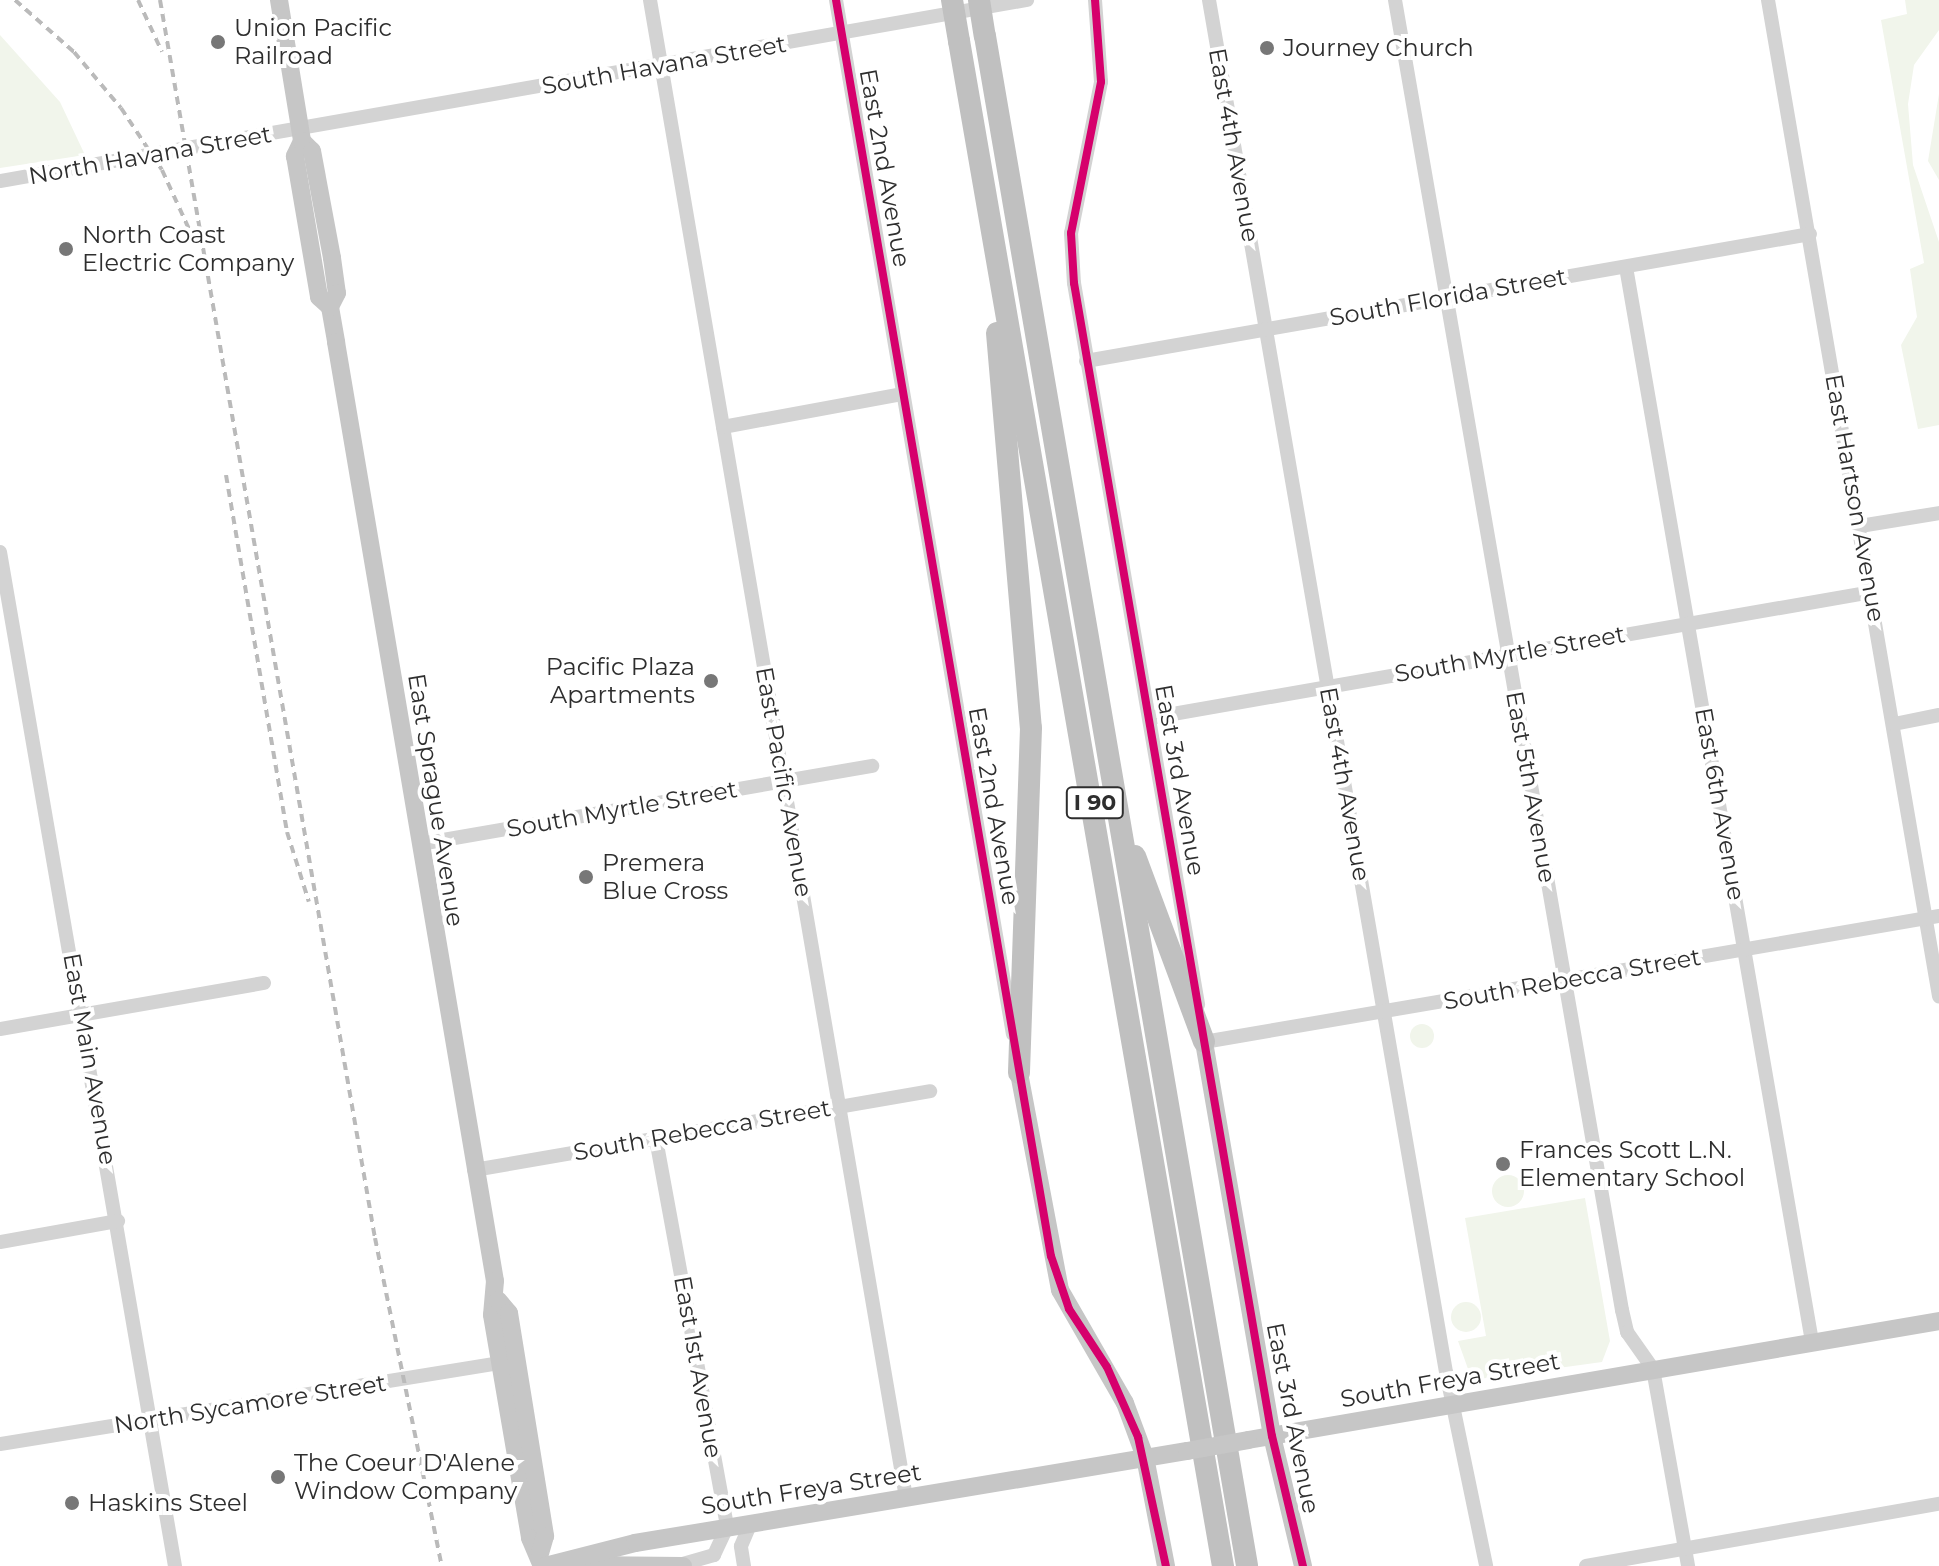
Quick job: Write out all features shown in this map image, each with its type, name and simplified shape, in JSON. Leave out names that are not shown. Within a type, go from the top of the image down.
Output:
[{"type":"highway","name":"I 90","points":[[952,0],[1223,1566]]},
{"type":"highway","name":"I 90","points":[[979,0],[1247,1566]]},
{"type":"highway","points":[[971,106],[1031,728],[1019,1073]]},
{"type":"highway","points":[[1116,806],[1204,1042]]},
{"type":"main road","name":"East Sprague Avenue","points":[[279,0],[301,135],[312,151],[332,258],[337,293],[330,307],[474,1170],[498,1300],[509,1313],[545,1536],[542,1562]]},
{"type":"main road","name":"East 3rd Avenue","points":[[1204,1042],[1272,1436],[1303,1566]]},
{"type":"main road","name":"East 2nd Avenue","points":[[1019,1073],[1060,1290],[1119,1390],[1145,1457],[1166,1566]]},
{"type":"main road","name":"East Sprague Avenue","points":[[498,1300],[492,1315],[500,1363],[530,1538],[542,1562]]},
{"type":"main road","name":"South Freya Street","points":[[542,1562],[727,1527],[1935,1323]]},
{"type":"main road","points":[[558,1566],[680,1566]]},
{"type":"street","points":[[650,0],[661,66]]},
{"type":"street","points":[[836,0],[841,34]]},
{"type":"street","name":"South Havana Street","points":[[301,135],[1027,0]]},
{"type":"street","name":"East 3rd Avenue","points":[[1095,0],[1101,82],[1071,233],[1086,361],[1204,1042]]},
{"type":"street","name":"East 4th Avenue","points":[[1209,0],[1385,1011],[1486,1566]]},
{"type":"street","name":"East 5th Avenue","points":[[1395,0],[1627,1332],[1653,1369],[1688,1566]]},
{"type":"street","name":"East Hartson Avenue","points":[[1768,0],[1894,724],[1933,917],[1939,996]]},
{"type":"street","name":"East 2nd Avenue","points":[[841,34],[1019,1073]]},
{"type":"street","name":"East Pacific Avenue","points":[[661,66],[906,1498]]},
{"type":"street","name":"North Havana Street","points":[[0,181],[301,135]]},
{"type":"street","name":"South Florida Street","points":[[1086,361],[1810,234]]},
{"type":"street","name":"East 6th Avenue","points":[[1626,267],[1812,1342]]},
{"type":"street","points":[[723,427],[903,394]]},
{"type":"street","points":[[1860,526],[1939,513]]},
{"type":"street","name":"East Main Avenue","points":[[0,552],[118,1221],[175,1566]]},
{"type":"street","name":"South Myrtle Street","points":[[1150,718],[1871,592]]},
{"type":"street","points":[[1894,724],[1939,715]]},
{"type":"street","name":"South Myrtle Street","points":[[420,844],[872,766]]},
{"type":"street","name":"South Rebecca Street","points":[[1204,1042],[1933,917]]},
{"type":"street","points":[[0,1029],[264,983]]},
{"type":"street","name":"South Rebecca Street","points":[[474,1170],[930,1091]]},
{"type":"street","name":"East 1st Avenue","points":[[656,1139],[727,1527]]},
{"type":"street","points":[[0,1242],[118,1221]]},
{"type":"street","name":"North Sycamore Street","points":[[0,1444],[500,1363]]},
{"type":"street","points":[[1586,1566],[1939,1504]]},
{"type":"street","points":[[744,1566],[741,1546],[751,1523]]},
{"type":"street","points":[[680,1566],[714,1555],[727,1527]]},
{"type":"shaded area","points":[[1905,0],[1939,0],[1939,30],[1914,65],[1908,104],[1913,165],[1939,242],[1939,425],[1918,429],[1901,345],[1917,317],[1910,269],[1924,263],[1881,20],[1907,14]]},
{"type":"shaded area","points":[[0,35],[60,102],[85,155],[0,168]]},
{"type":"shaded area","points":[[1939,94],[1939,180],[1928,161]]},
{"type":"shaded area","points":[[1417,1024],[1427,1024],[1434,1031],[1434,1041],[1427,1048],[1417,1048],[1410,1041],[1410,1031]]},
{"type":"shaded area","points":[[1508,1175],[1519,1180],[1524,1191],[1519,1202],[1508,1207],[1497,1202],[1492,1191],[1497,1180]]},
{"type":"shaded area","points":[[1585,1198],[1610,1341],[1602,1362],[1472,1380],[1458,1341],[1486,1336],[1465,1218]]},
{"type":"shaded area","points":[[1466,1302],[1477,1306],[1481,1317],[1477,1328],[1466,1332],[1455,1328],[1451,1317],[1455,1306]]},
{"type":"railway","points":[[15,0],[74,52],[121,108],[162,170],[195,242]]},
{"type":"railway","points":[[138,0],[162,52]]},
{"type":"railway","points":[[160,0],[375,1238],[442,1566]]},
{"type":"railway","points":[[226,475],[287,832],[309,902]]},
{"type":"cycle path","points":[[836,0],[1051,1256],[1069,1309],[1107,1367],[1138,1437],[1166,1566]]},
{"type":"cycle path","points":[[1095,0],[1101,82],[1071,233],[1074,283],[1272,1436],[1303,1566]]},
{"type":"place","name":"Union Pacific Railroad","points":[[218,42]]},
{"type":"place","name":"Journey Church","points":[[1267,48]]},
{"type":"place","name":"North Coast Electric Company","points":[[66,249]]},
{"type":"place","name":"Pacific Plaza Apartments","points":[[711,681]]},
{"type":"place","name":"Premera Blue Cross","points":[[586,877]]},
{"type":"place","name":"Frances Scott L.N. Elementary School","points":[[1503,1164]]},
{"type":"place","name":"The Coeur D'Alene Window Company","points":[[278,1477]]},
{"type":"place","name":"Haskins Steel","points":[[72,1503]]}]
